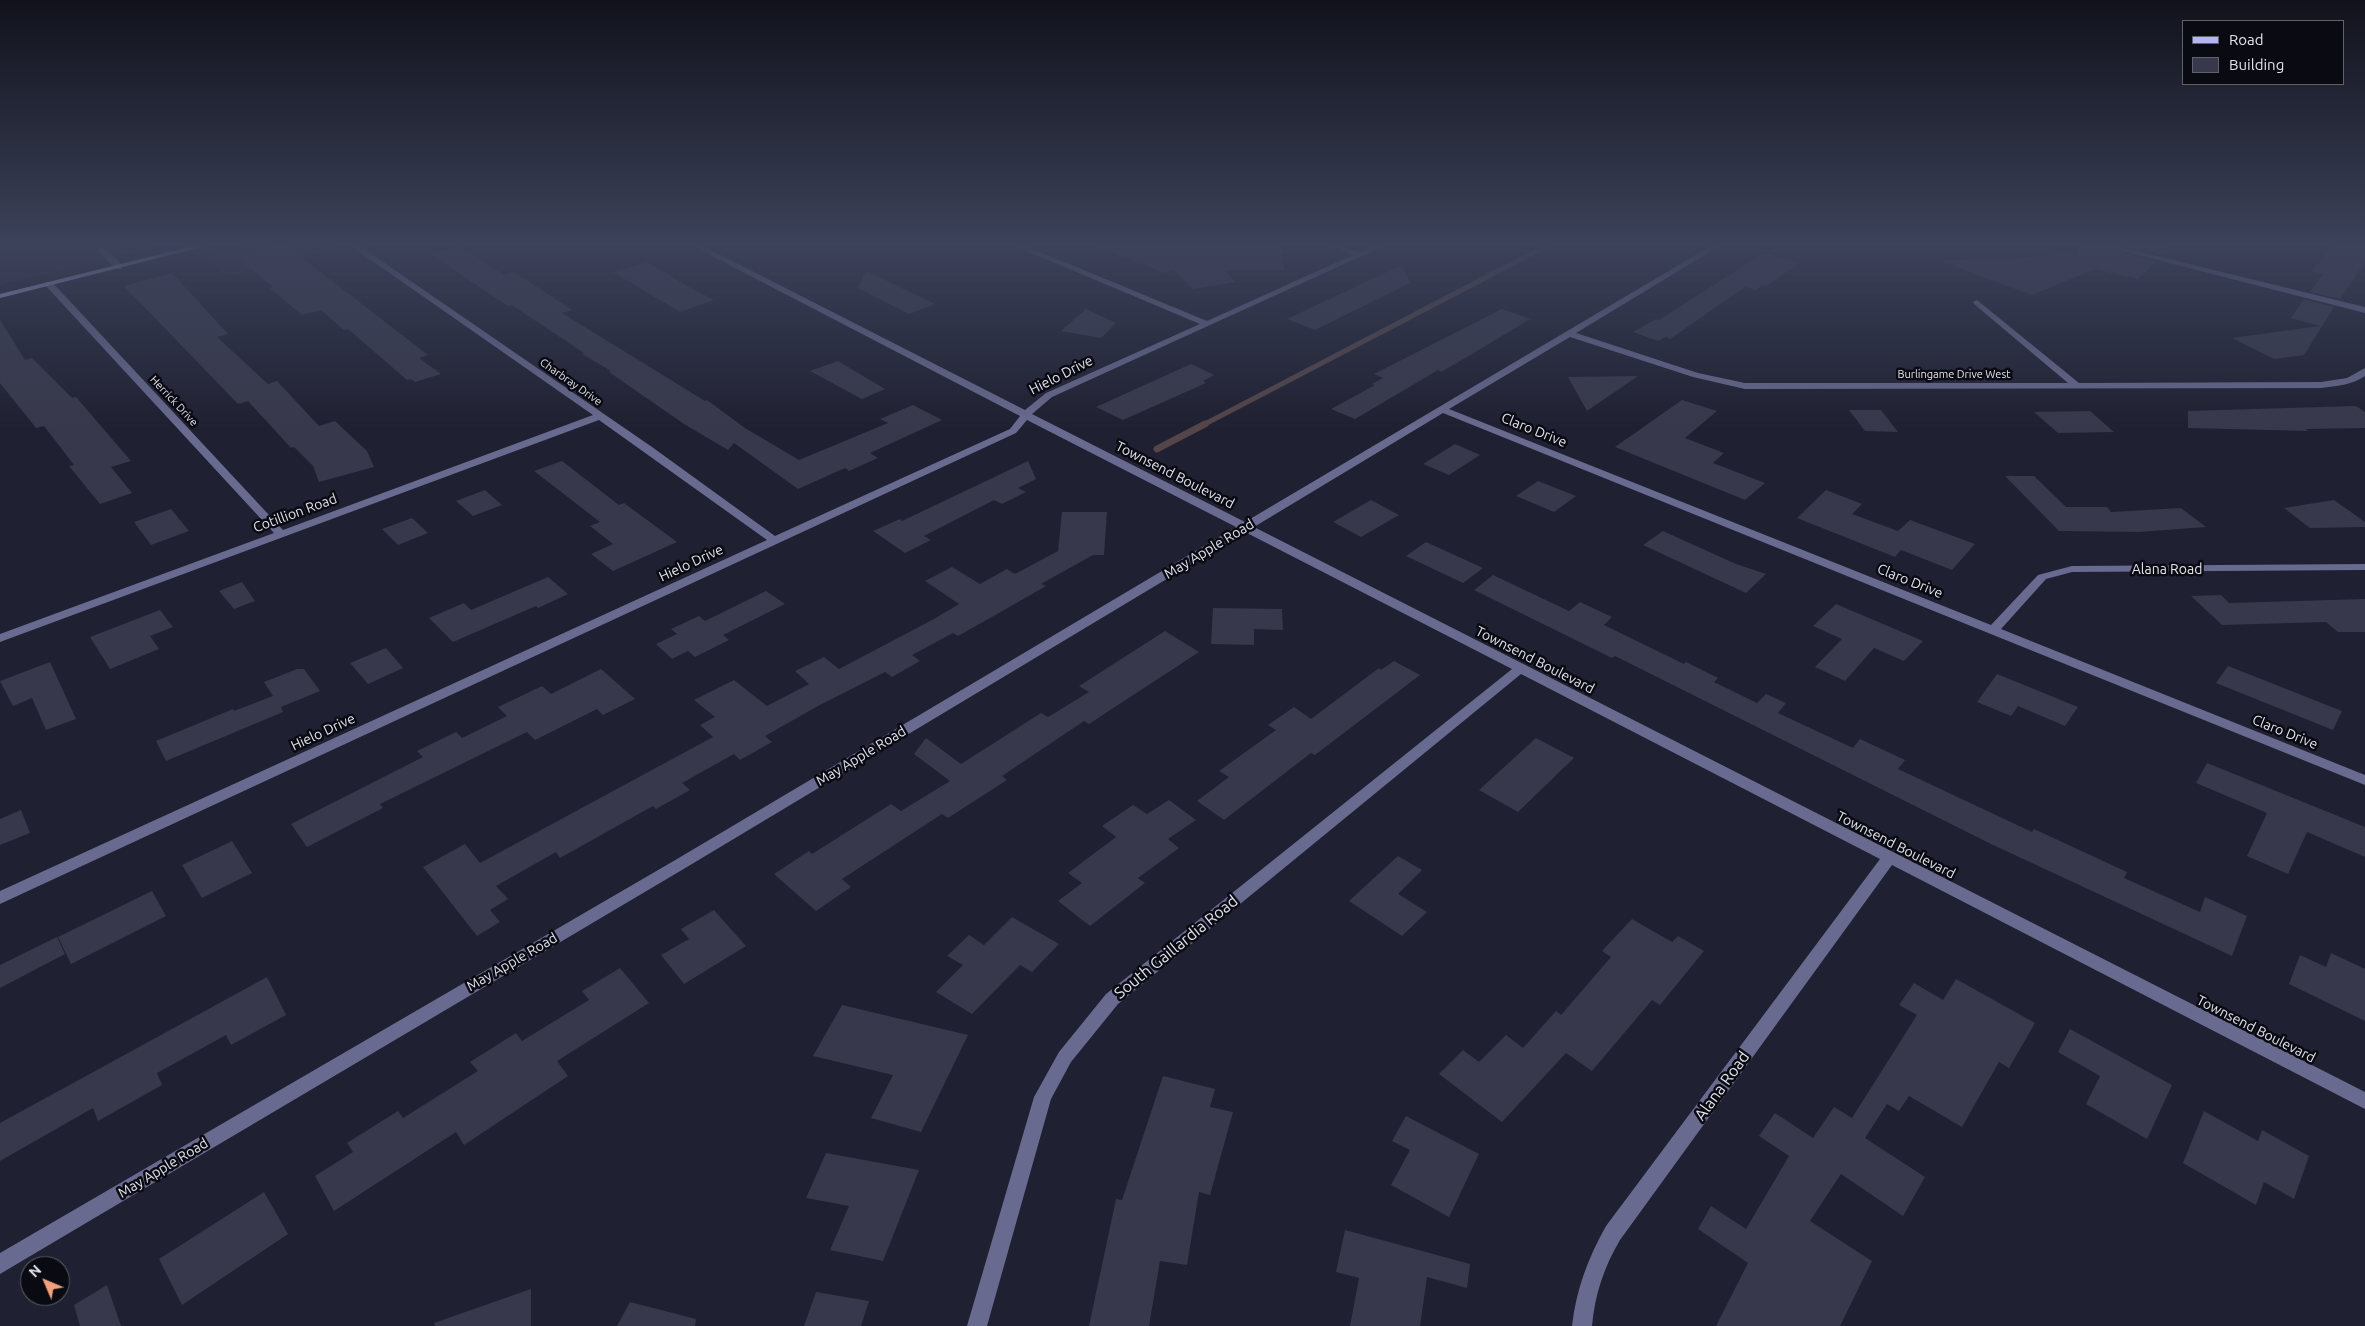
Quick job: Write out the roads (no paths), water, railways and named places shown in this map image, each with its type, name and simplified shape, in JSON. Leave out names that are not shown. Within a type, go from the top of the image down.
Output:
[{"type":"street","name":"Herrick Drive","points":[[69,306],[281,534]]},
{"type":"street","name":"Charbray Drive","points":[[441,306],[775,540]]},
{"type":"street","name":"Townsend Boulevard","points":[[813,306],[2365,1101]]},
{"type":"street","points":[[1163,306],[1207,324]]},
{"type":"street","name":"Hielo Drive","points":[[0,898],[1013,431],[1024,414],[1048,395],[1247,306]]},
{"type":"street","name":"May Apple Road","points":[[0,1264],[691,858],[1617,306]]},
{"type":"street","points":[[1983,306],[2076,385]]},
{"type":"street","points":[[2348,306],[2365,310]]},
{"type":"street","name":"Burlingame Drive West","points":[[1571,334],[1696,375],[1746,386],[2321,385],[2346,382],[2355,379],[2365,371]]},
{"type":"street","name":"Claro Drive","points":[[1443,410],[2365,780]]},
{"type":"street","name":"Cotillion Road","points":[[0,638],[600,416]]},
{"type":"street","name":"Alana Road","points":[[1993,630],[2042,577],[2072,570],[2365,567]]},
{"type":"street","name":"South Gaillardia Road","points":[[977,1326],[1043,1097],[1065,1057],[1112,998],[1520,669]]},
{"type":"street","name":"Alana Road","points":[[1582,1326],[1584,1299],[1598,1259],[1613,1233],[1889,858]]},
{"type":"waterway","points":[[1203,425],[1431,306]]},
{"type":"waterway","points":[[1157,449],[1205,424]]}]
